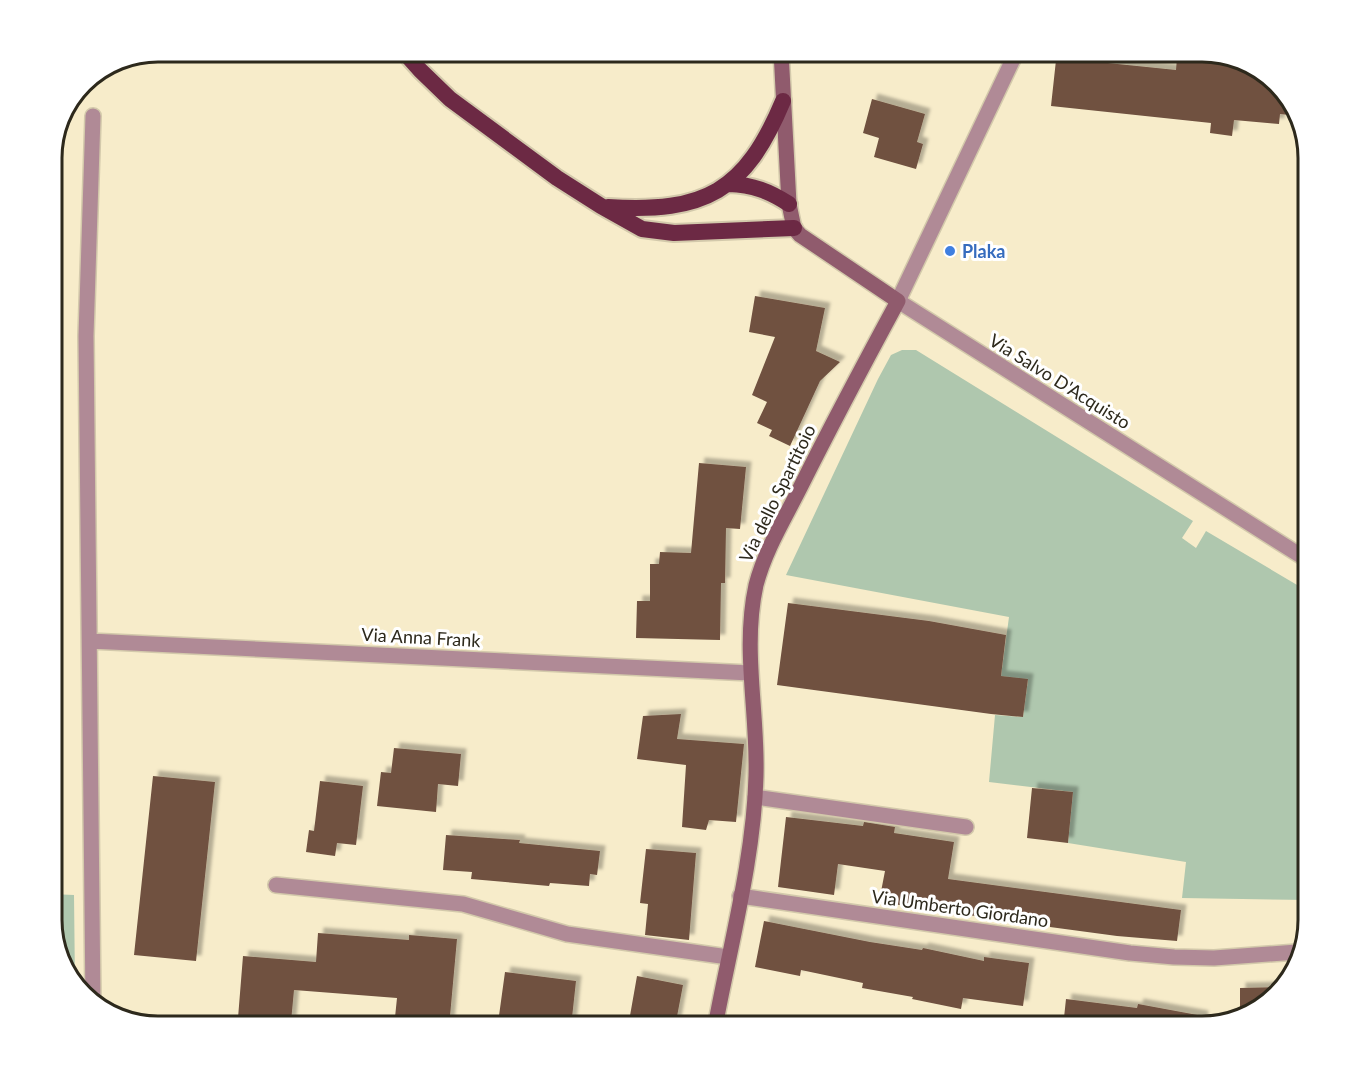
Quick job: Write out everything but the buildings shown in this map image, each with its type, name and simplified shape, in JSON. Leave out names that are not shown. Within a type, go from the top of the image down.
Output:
[{"type":"highway","points":[[412,61],[450,99],[557,178],[642,229],[674,233],[794,228]]},
{"type":"highway","points":[[601,206],[637,209],[668,207],[701,198],[729,184],[758,152],[783,101]]},
{"type":"highway","points":[[729,184],[760,188],[773,193],[789,204]]},
{"type":"main road","points":[[781,61],[789,204],[794,228]]},
{"type":"main road","name":"Via Salvo D'Acquisto","points":[[794,228],[809,242],[898,301]]},
{"type":"main road","name":"Via dello Spartitoio","points":[[717,1016],[740,896],[755,797],[756,751],[750,647],[757,584],[768,552],[838,412],[898,301]]},
{"type":"street","name":"Via dello Spartitoio","points":[[898,301],[1012,61]]},
{"type":"street","points":[[93,116],[86,336],[93,992]]},
{"type":"street","name":"Via Salvo D'Acquisto","points":[[898,301],[1298,554]]},
{"type":"street","name":"Via Anna Frank","points":[[90,641],[750,673]]},
{"type":"street","points":[[755,797],[966,827]]},
{"type":"street","points":[[276,885],[464,903],[567,934],[728,957]]},
{"type":"street","name":"Via Umberto Giordano","points":[[740,896],[1173,957],[1245,957],[1293,952]]},
{"type":"green space","points":[[902,350],[916,350],[1193,521],[1182,538],[1196,548],[1206,531],[1298,585],[1298,900],[1182,898],[1186,862],[1068,843],[1073,792],[989,782],[995,715],[1023,717],[1028,680],[1001,676],[1009,617],[786,575],[891,355]]},
{"type":"green space","points":[[62,894],[74,895],[75,969],[65,946],[62,927]]},
{"type":"place","name":"Plaka","points":[[950,251]]}]
